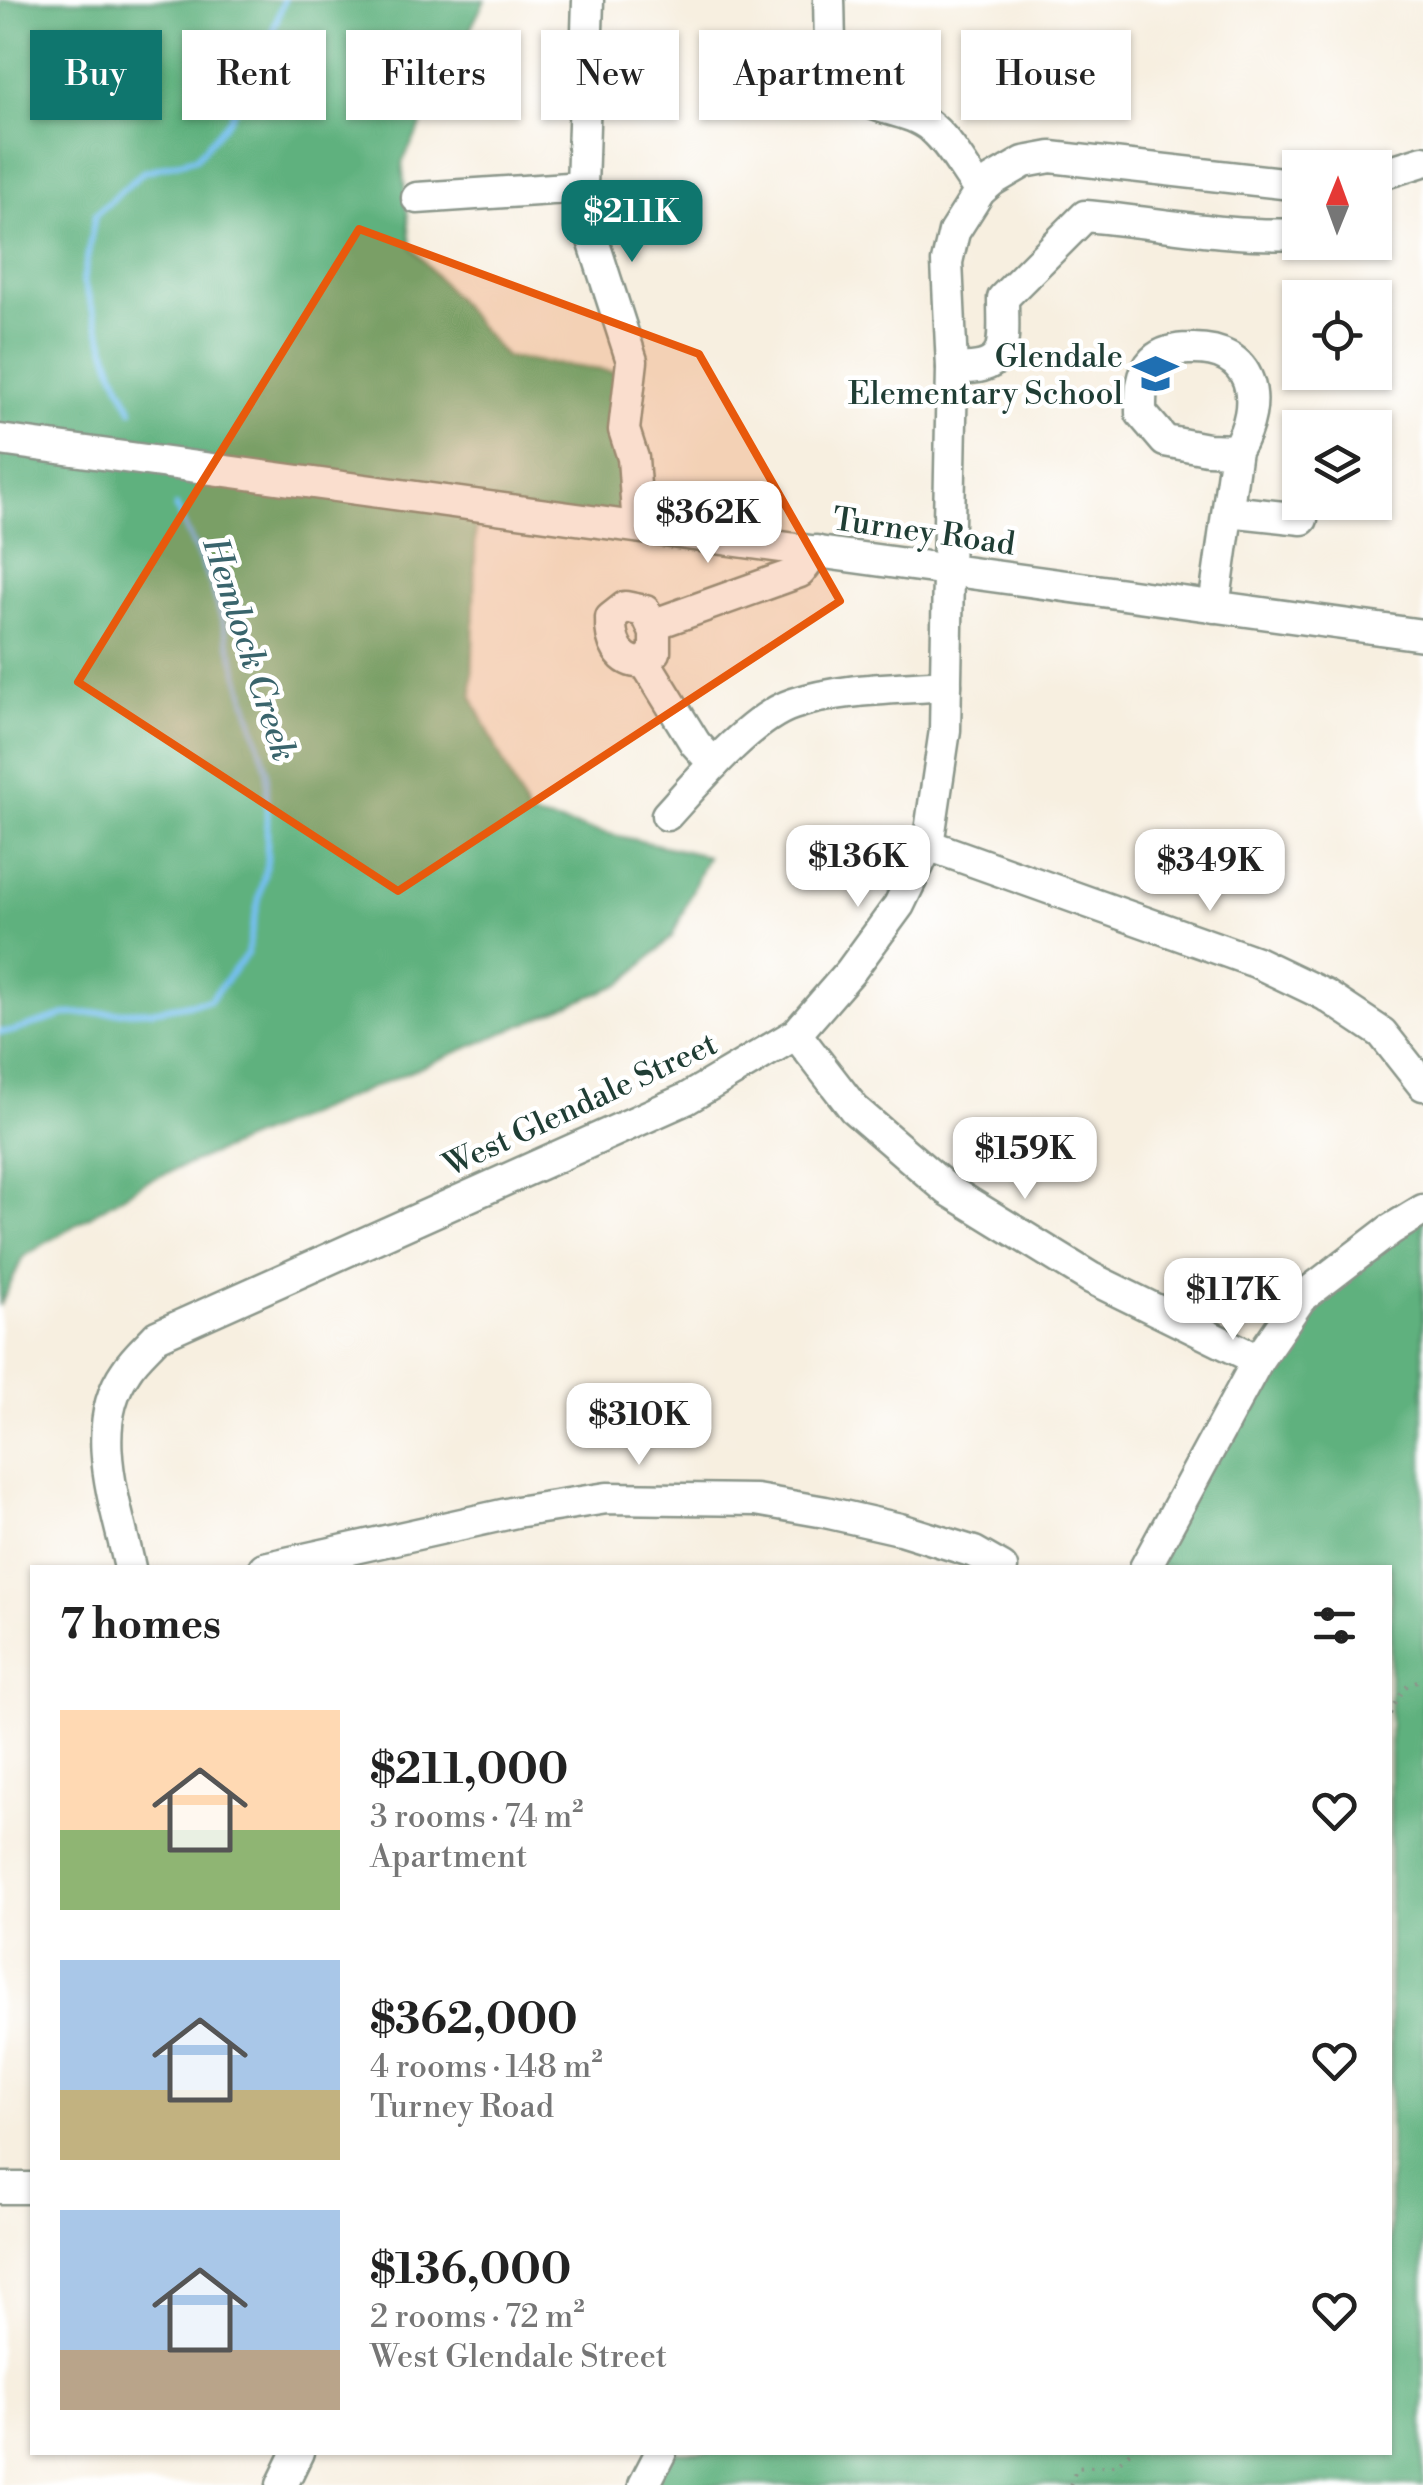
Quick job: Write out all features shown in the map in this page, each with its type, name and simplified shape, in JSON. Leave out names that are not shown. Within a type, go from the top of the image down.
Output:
[{"type":"street","points":[[588,0],[582,188],[591,234],[632,360],[624,430],[634,458],[638,527]]},
{"type":"street","points":[[829,0],[831,57],[842,84],[854,97],[914,117],[933,128],[980,191]]},
{"type":"street","name":"West Glendale Street","points":[[129,1565],[107,1457],[108,1409],[124,1372],[157,1336],[686,1099],[796,1034],[850,972],[898,905],[928,845],[945,730],[952,368],[947,262],[954,232],[980,191],[1013,167],[1051,156],[1282,183]]},
{"type":"street","points":[[1392,171],[1423,161]]},
{"type":"street","points":[[417,198],[582,188]]},
{"type":"street","points":[[952,368],[990,366],[998,360],[1004,298],[1084,216],[1282,235]]},
{"type":"street","name":"Turney Road","points":[[0,440],[1423,635]]},
{"type":"street","points":[[1214,607],[1236,450]]},
{"type":"street","points":[[1228,511],[1282,517]]},
{"type":"street","points":[[652,626],[800,572],[816,551]]},
{"type":"street","points":[[625,607],[638,607],[645,611],[652,626],[655,652],[645,662],[628,662],[612,634],[611,618],[625,607]]},
{"type":"street","points":[[645,662],[695,743],[714,764]]},
{"type":"street","points":[[667,815],[714,764],[776,712],[792,704],[946,685]]},
{"type":"street","points":[[928,845],[1256,962],[1325,995],[1382,1033],[1423,1085]]},
{"type":"street","points":[[796,1034],[854,1109],[948,1190],[1090,1278],[1258,1360]]},
{"type":"street","points":[[1147,1565],[1258,1360],[1301,1298],[1390,1230],[1423,1210]]},
{"type":"street","points":[[278,1565],[516,1512],[607,1498],[756,1500],[900,1529],[974,1552],[997,1565]]},
{"type":"street","points":[[0,2188],[30,2188]]},
{"type":"street","points":[[282,2485],[297,2455]]},
{"type":"street","points":[[644,2485],[659,2455]]},
{"type":"path","points":[[1392,1710],[1405,1687],[1423,1678]]},
{"type":"path","points":[[1070,2485],[1077,2468],[1114,2465],[1126,2455]]},
{"type":"highlighted area","points":[[359,229],[699,354],[840,601],[398,891],[78,682]]},
{"type":"green space","points":[[0,0],[485,0],[470,30],[346,30],[346,120],[424,120],[402,163],[411,246],[505,357],[631,374],[638,527],[476,505],[472,697],[529,816],[707,856],[672,937],[623,983],[145,1182],[23,1257],[0,1306]]},
{"type":"green space","points":[[1423,1210],[1423,2485],[644,2485],[659,2455],[1392,2455],[1392,1565],[1146,1565],[1301,1298]]},
{"type":"waterway","name":"Hemlock Creek","points":[[132,410],[114,372],[83,281],[95,215],[143,172],[196,158],[230,119],[270,39],[284,0]]},
{"type":"waterway","name":"Hemlock Creek","points":[[0,1032],[68,1014],[151,1011],[210,1000],[247,954],[267,861],[267,770],[212,586],[176,507]]},
{"type":"place","name":"Glendale Elementary School","points":[[1156,374]]}]
